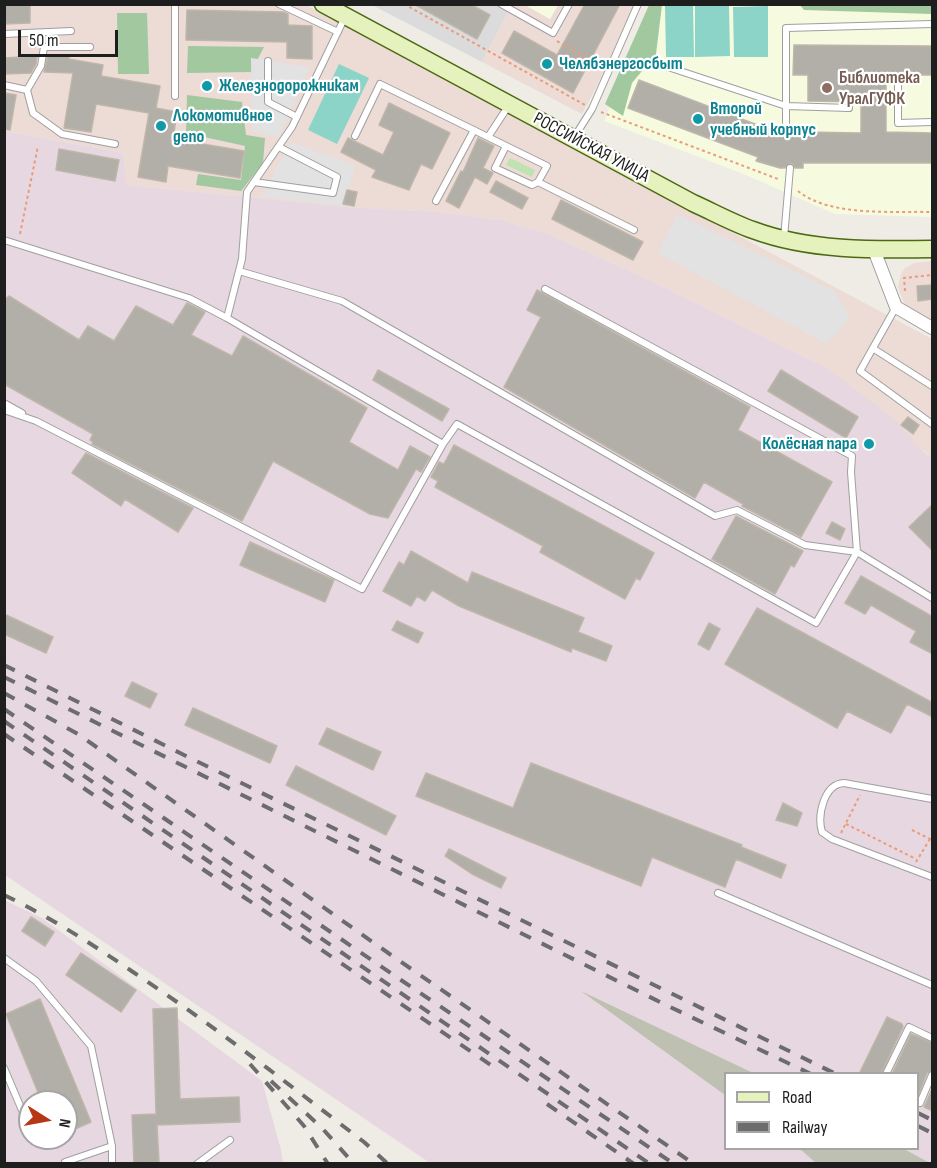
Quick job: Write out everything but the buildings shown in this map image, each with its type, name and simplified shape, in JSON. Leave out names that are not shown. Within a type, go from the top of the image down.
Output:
[{"type":"main road","name":"РОССИЙСКАЯ УЛИЦА","points":[[322,4],[693,203],[753,230],[822,246],[874,250],[933,249]]},
{"type":"main road","name":"РОССИЙСКАЯ УЛИЦА","points":[[874,250],[933,237]]},
{"type":"street","points":[[874,250],[901,304],[933,328]]},
{"type":"lane","points":[[175,4],[175,96]]},
{"type":"lane","points":[[279,4],[338,32]]},
{"type":"lane","points":[[501,4],[554,33],[569,4]]},
{"type":"lane","points":[[573,138],[592,109],[638,4]]},
{"type":"lane","points":[[227,318],[242,259],[247,192],[297,117],[345,16]]},
{"type":"lane","points":[[786,127],[786,28],[933,24]]},
{"type":"lane","points":[[4,34],[71,31]]},
{"type":"lane","points":[[90,47],[44,47],[40,66],[27,90],[33,113],[62,134],[115,144]]},
{"type":"lane","points":[[268,61],[268,102],[297,117]]},
{"type":"lane","points":[[668,67],[786,106],[849,108]]},
{"type":"lane","points":[[898,81],[898,123],[933,122]]},
{"type":"lane","points":[[355,136],[380,84],[547,166],[538,182],[532,186],[495,168],[506,146]]},
{"type":"lane","points":[[4,85],[27,90]]},
{"type":"lane","points":[[488,137],[509,104]]},
{"type":"lane","points":[[436,201],[474,130]]},
{"type":"lane","points":[[254,182],[333,193],[337,177],[279,147]]},
{"type":"lane","points":[[784,239],[790,168]]},
{"type":"lane","points":[[538,182],[634,230]]},
{"type":"lane","points":[[4,240],[189,298],[443,444]]},
{"type":"lane","points":[[239,271],[342,301],[715,516],[737,510],[805,545],[857,552],[933,598]]},
{"type":"lane","points":[[4,403],[362,589],[443,444],[457,424],[816,622],[857,552],[851,472],[852,456],[546,289]]},
{"type":"lane","points":[[901,304],[860,371],[932,424]]},
{"type":"lane","points":[[874,349],[933,386]]},
{"type":"lane","points":[[4,410],[36,421]]},
{"type":"lane","points":[[933,799],[844,783],[837,784],[831,787],[819,822],[822,832],[837,841],[933,877]]},
{"type":"lane","points":[[718,893],[933,985]]},
{"type":"lane","points":[[4,958],[36,981],[91,1046],[112,1146],[112,1164]]},
{"type":"lane","points":[[887,1072],[909,1027],[933,1038]]},
{"type":"lane","points":[[4,1068],[18,1101]]},
{"type":"lane","points":[[920,1102],[933,1075]]},
{"type":"lane","points":[[196,1164],[230,1140]]},
{"type":"lane","points":[[65,1162],[112,1146]]},
{"type":"path","points":[[404,4],[592,109],[788,183],[805,197],[839,209],[933,212]]},
{"type":"path","points":[[554,33],[558,42],[609,72]]},
{"type":"path","points":[[18,245],[38,146]]},
{"type":"path","points":[[901,304],[903,278],[933,275]]},
{"type":"path","points":[[837,841],[864,787]]},
{"type":"path","points":[[846,824],[917,860]]},
{"type":"path","points":[[911,869],[931,839],[912,830]]},
{"type":"shaded area","points":[[4,5],[306,5],[932,339],[932,458],[825,367],[643,277],[548,234],[500,220],[439,212],[346,207],[127,185],[123,153],[5,131]]},
{"type":"shaded area","points":[[372,5],[512,5],[482,62]]},
{"type":"shaded area","points":[[512,5],[525,5],[550,19],[558,5],[640,5],[582,114],[482,62]]},
{"type":"shaded area","points":[[525,5],[558,5],[550,19]]},
{"type":"shaded area","points":[[656,5],[932,5],[932,217],[835,214],[741,173],[604,121]]},
{"type":"shaded area","points":[[693,5],[694,57],[666,57],[665,6]]},
{"type":"shaded area","points":[[695,6],[729,6],[730,56],[695,57]]},
{"type":"shaded area","points":[[768,6],[768,57],[734,57],[733,7]]},
{"type":"shaded area","points":[[251,58],[310,67],[279,137],[252,131]]},
{"type":"shaded area","points":[[339,64],[369,78],[337,144],[308,130]]},
{"type":"shaded area","points":[[4,131],[123,153],[127,185],[346,207],[439,212],[500,220],[548,234],[643,277],[825,367],[894,419],[932,458],[932,1163],[430,1163],[5,875]]},
{"type":"shaded area","points":[[290,142],[355,165],[344,206],[261,197]]},
{"type":"shaded area","points":[[677,214],[834,291],[850,318],[827,344],[658,253]]},
{"type":"shaded area","points":[[932,261],[932,323],[905,306],[898,287],[905,268],[914,263]]},
{"type":"shaded area","points":[[4,900],[42,918],[262,1081],[283,1163],[5,1163]]},
{"type":"shaded area","points":[[581,991],[751,1072],[724,1072],[724,1094]]},
{"type":"shaded area","points":[[801,1150],[906,1150],[930,1163],[816,1163]]},
{"type":"green space","points":[[649,5],[662,5],[656,54],[632,83],[623,116],[605,104]]},
{"type":"green space","points":[[800,5],[932,5],[932,14],[804,10]]},
{"type":"green space","points":[[117,13],[147,13],[149,74],[118,74]]},
{"type":"green space","points":[[188,46],[264,47],[251,72],[187,73]]},
{"type":"green space","points":[[187,95],[242,102],[246,135],[265,138],[263,163],[241,191],[196,185],[198,174],[241,180],[245,146],[186,133]]},
{"type":"green space","points":[[510,158],[535,170],[532,177],[506,165]]},
{"type":"railway","points":[[4,665],[832,1072]]},
{"type":"railway","points":[[4,677],[668,1006],[807,1072]]},
{"type":"railway","points":[[4,693],[78,734],[391,955],[694,1164]]},
{"type":"railway","points":[[4,709],[674,1164]]},
{"type":"railway","points":[[4,721],[650,1164]]},
{"type":"railway","points":[[4,734],[498,1070]]},
{"type":"railway","points":[[4,895],[70,931],[163,992],[307,1098],[364,1142],[388,1164]]},
{"type":"railway","points":[[250,1064],[304,1126],[328,1164]]},
{"type":"railway","points":[[271,1081],[322,1128],[354,1164]]},
{"type":"railway","points":[[547,1104],[634,1164]]},
{"type":"railway","points":[[919,1114],[932,1120]]},
{"type":"railway","points":[[919,1126],[932,1133]]},
{"type":"place","name":"Челябэнергосбыт","points":[[547,64]]},
{"type":"place","name":"Железнодорожникам","points":[[207,86]]},
{"type":"place","name":"Библиотека УралГУФК","points":[[827,88]]},
{"type":"place","name":"Второй учебный корпус","points":[[698,119]]},
{"type":"place","name":"Локомотивное депо","points":[[161,126]]},
{"type":"place","name":"Колёсная пара","points":[[869,444]]}]
